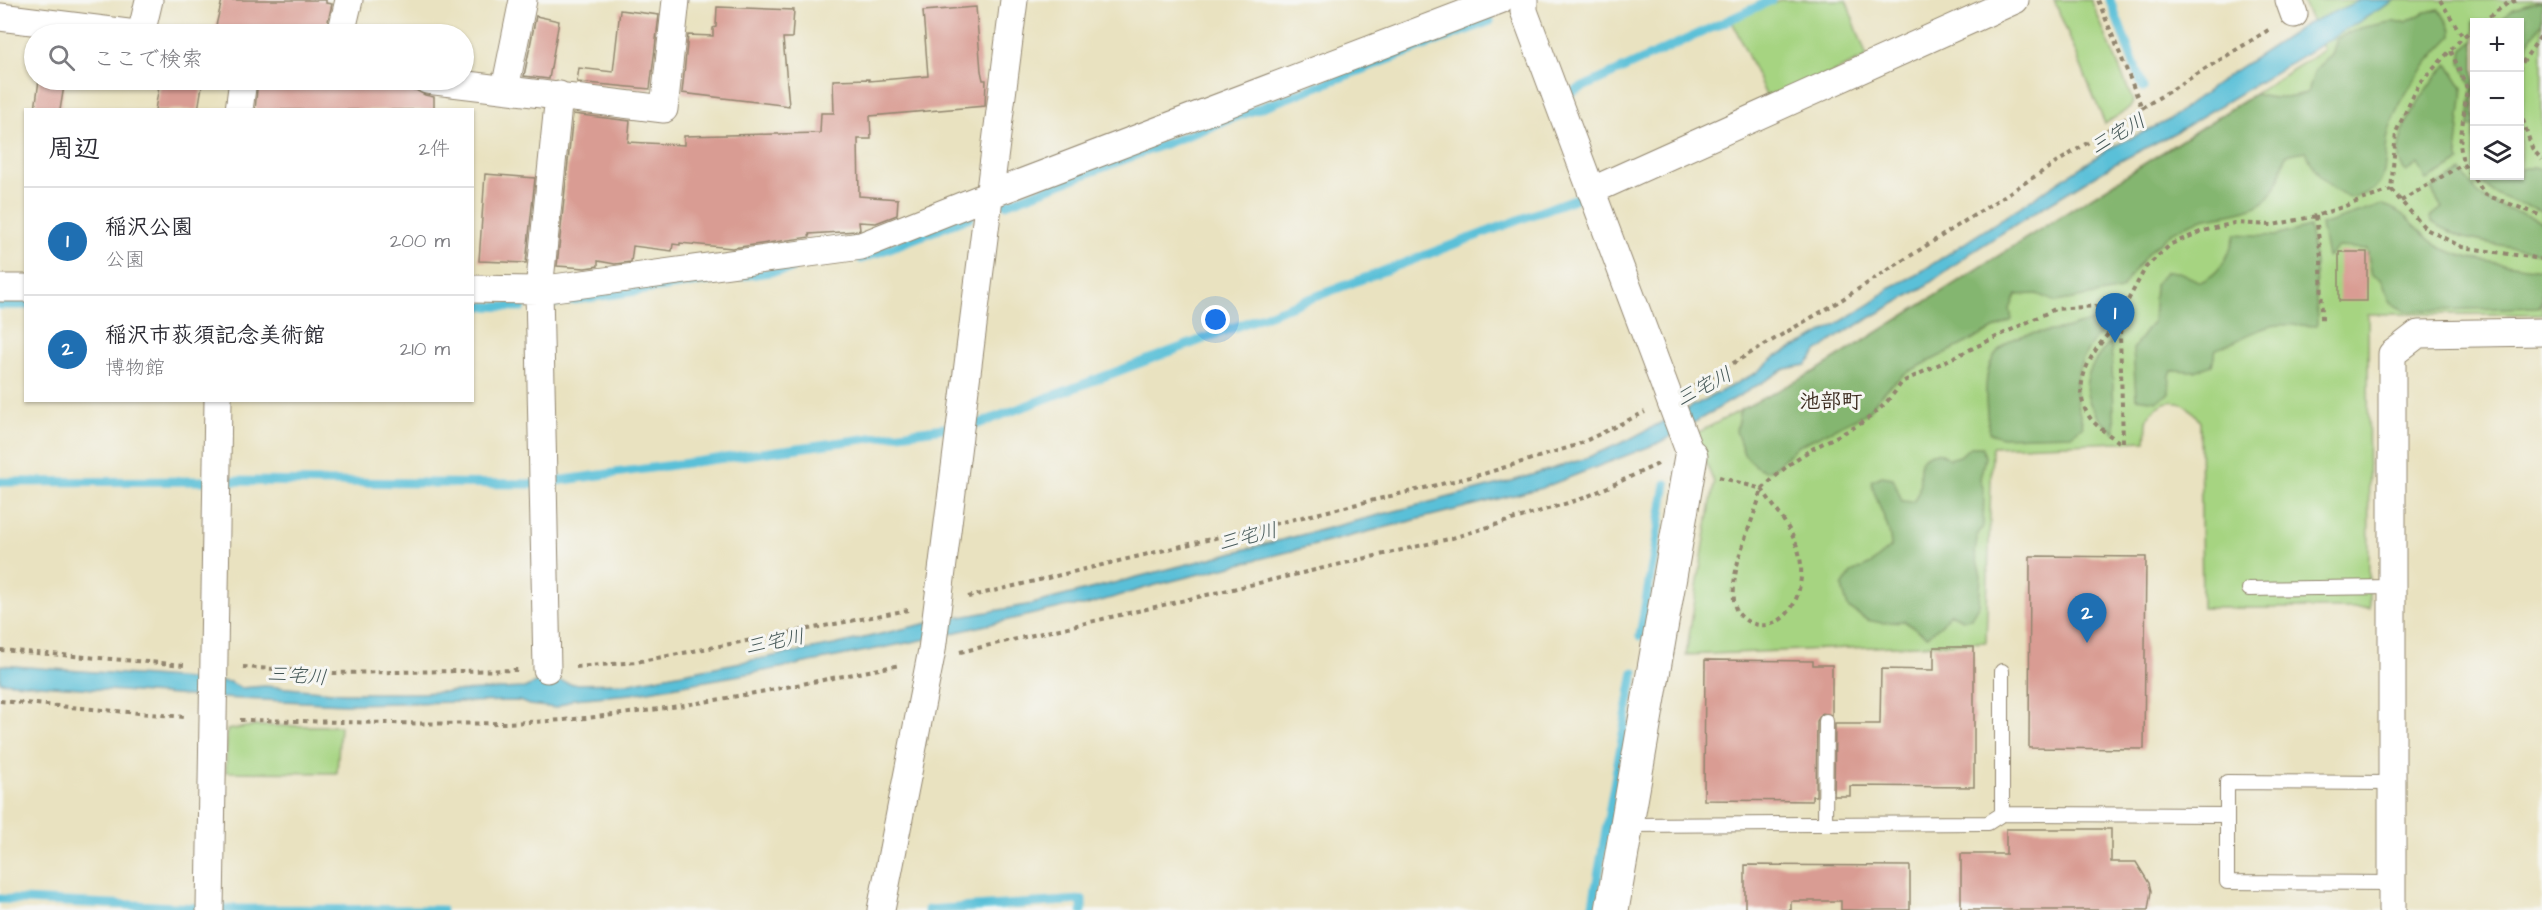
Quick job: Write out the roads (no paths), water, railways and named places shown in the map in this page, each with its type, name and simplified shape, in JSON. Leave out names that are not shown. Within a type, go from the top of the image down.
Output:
[{"type":"street","points":[[143,24],[149,0]]},
{"type":"street","points":[[343,24],[349,0]]},
{"type":"street","points":[[506,89],[523,0]]},
{"type":"street","points":[[474,85],[664,109],[676,0]]},
{"type":"street","points":[[881,910],[931,654],[1014,0]]},
{"type":"street","points":[[474,289],[539,290],[861,246],[1500,0]]},
{"type":"street","points":[[1524,0],[1524,11],[1670,404],[1689,449],[1612,910]]},
{"type":"street","points":[[1591,191],[2015,0]]},
{"type":"street","points":[[0,17],[56,24]]},
{"type":"street","points":[[239,108],[242,90]]},
{"type":"street","points":[[547,669],[539,290],[559,95]]},
{"type":"street","points":[[0,288],[24,288]]},
{"type":"street","points":[[2392,910],[2392,354],[2418,334],[2542,332]]},
{"type":"street","points":[[210,910],[218,402]]},
{"type":"lane","points":[[2249,589],[2392,587]]},
{"type":"lane","points":[[2002,671],[2002,814]]},
{"type":"lane","points":[[1825,823],[1826,721]]},
{"type":"lane","points":[[2392,783],[2227,782],[2227,882],[2392,883]]},
{"type":"lane","points":[[1627,825],[1988,823],[2002,814],[2227,815]]},
{"type":"water","points":[[2360,0],[2395,0],[2176,132],[2109,167],[2035,212],[1972,252],[1924,287],[1842,334],[1818,351],[1806,365],[1785,369],[1661,442],[1542,488],[1152,586],[1084,606],[1068,606],[927,639],[775,669],[631,694],[573,699],[556,708],[529,705],[519,701],[345,704],[202,697],[0,682],[0,665],[230,682],[241,688],[265,686],[344,693],[418,693],[524,688],[538,682],[555,680],[571,684],[629,683],[834,645],[928,623],[1032,604],[1512,481],[1584,459],[1628,440],[1756,373],[1777,356],[1810,340],[1872,303],[1889,288],[1916,275],[2110,148],[2167,121],[2230,74],[2305,25]]},
{"type":"waterway","points":[[1568,94],[1772,0]]},
{"type":"waterway","points":[[2110,0],[2143,88]]},
{"type":"waterway","points":[[1006,204],[1490,21]]},
{"type":"waterway","points":[[978,424],[1582,196]]},
{"type":"waterway","points":[[861,259],[970,217]]},
{"type":"waterway","points":[[545,304],[791,269]]},
{"type":"waterway","points":[[0,305],[24,305]]},
{"type":"waterway","points":[[474,306],[522,307]]},
{"type":"waterway","points":[[549,482],[944,428]]},
{"type":"waterway","points":[[0,482],[206,481]]},
{"type":"waterway","points":[[229,481],[532,484]]},
{"type":"waterway","points":[[1640,636],[1666,484]]},
{"type":"waterway","points":[[1592,910],[1634,672]]},
{"type":"waterway","points":[[0,899],[198,908]]},
{"type":"waterway","points":[[928,910],[1082,900],[1082,910]]},
{"type":"waterway","points":[[222,909],[442,910]]},
{"type":"place","name":"稲沢公園","points":[[2115,343]]},
{"type":"place","name":"稲沢市荻須記念美術館","points":[[2087,643]]},
{"type":"district","name":"池部町","points":[[1831,401]]},
{"type":"water label","name":"三宅川","points":[[2118,134]]},
{"type":"water label","name":"三宅川","points":[[1704,387]]},
{"type":"water label","name":"三宅川","points":[[1248,537]]},
{"type":"water label","name":"三宅川","points":[[775,642]]},
{"type":"water label","name":"三宅川","points":[[297,676]]}]
